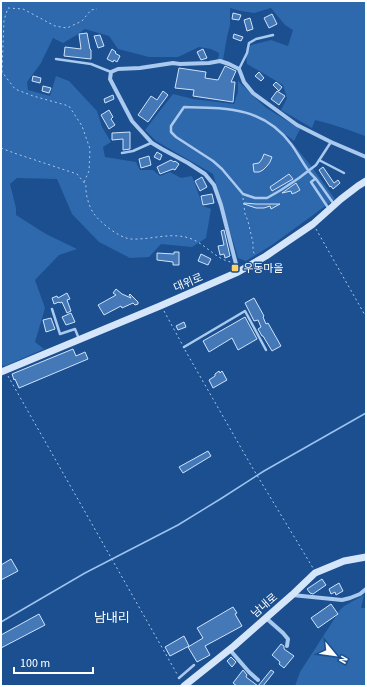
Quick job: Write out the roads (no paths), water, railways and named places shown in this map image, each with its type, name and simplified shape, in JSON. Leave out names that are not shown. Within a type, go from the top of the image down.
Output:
[{"type":"main road","name":"대위로","points":[[2,371],[238,272],[266,256],[312,224],[366,181]]},
{"type":"main road","name":"남내로","points":[[184,686],[230,650],[315,573],[344,561],[366,557]]},
{"type":"street","points":[[238,272],[221,205],[214,185],[205,174],[152,143],[132,121],[110,79],[111,72],[118,69],[140,68],[173,63],[209,63],[220,61],[229,64],[239,68],[244,82],[258,97],[297,125],[366,157]]},
{"type":"street","points":[[292,595],[342,600],[360,594],[366,589]]},
{"type":"street","points":[[266,618],[288,639],[287,646]]},
{"type":"street","points":[[230,650],[258,680]]},
{"type":"lane","points":[[239,68],[246,54],[249,43],[260,38],[273,35]]},
{"type":"lane","points":[[56,59],[91,64],[111,72]]},
{"type":"lane","points":[[331,142],[316,165],[308,171],[267,198],[255,198],[242,194],[222,169],[213,161],[176,137],[171,132],[171,126],[184,107],[241,111],[259,117],[277,128],[291,144],[308,171],[315,179],[332,207]]},
{"type":"lane","points":[[122,153],[133,151],[152,143]]},
{"type":"lane","points":[[319,160],[344,173]]},
{"type":"lane","points":[[315,179],[311,182],[332,207]]},
{"type":"lane","points":[[52,309],[60,334],[75,329],[79,339]]},
{"type":"lane","points":[[184,347],[245,311],[266,350]]},
{"type":"lane","points":[[179,678],[194,665]]},
{"type":"waterway","points":[[1,622],[85,573],[178,525],[264,471],[366,413]]},
{"type":"place","name":"우동마을","points":[[235,268]]},
{"type":"district","name":"남내리","points":[[112,617]]}]
